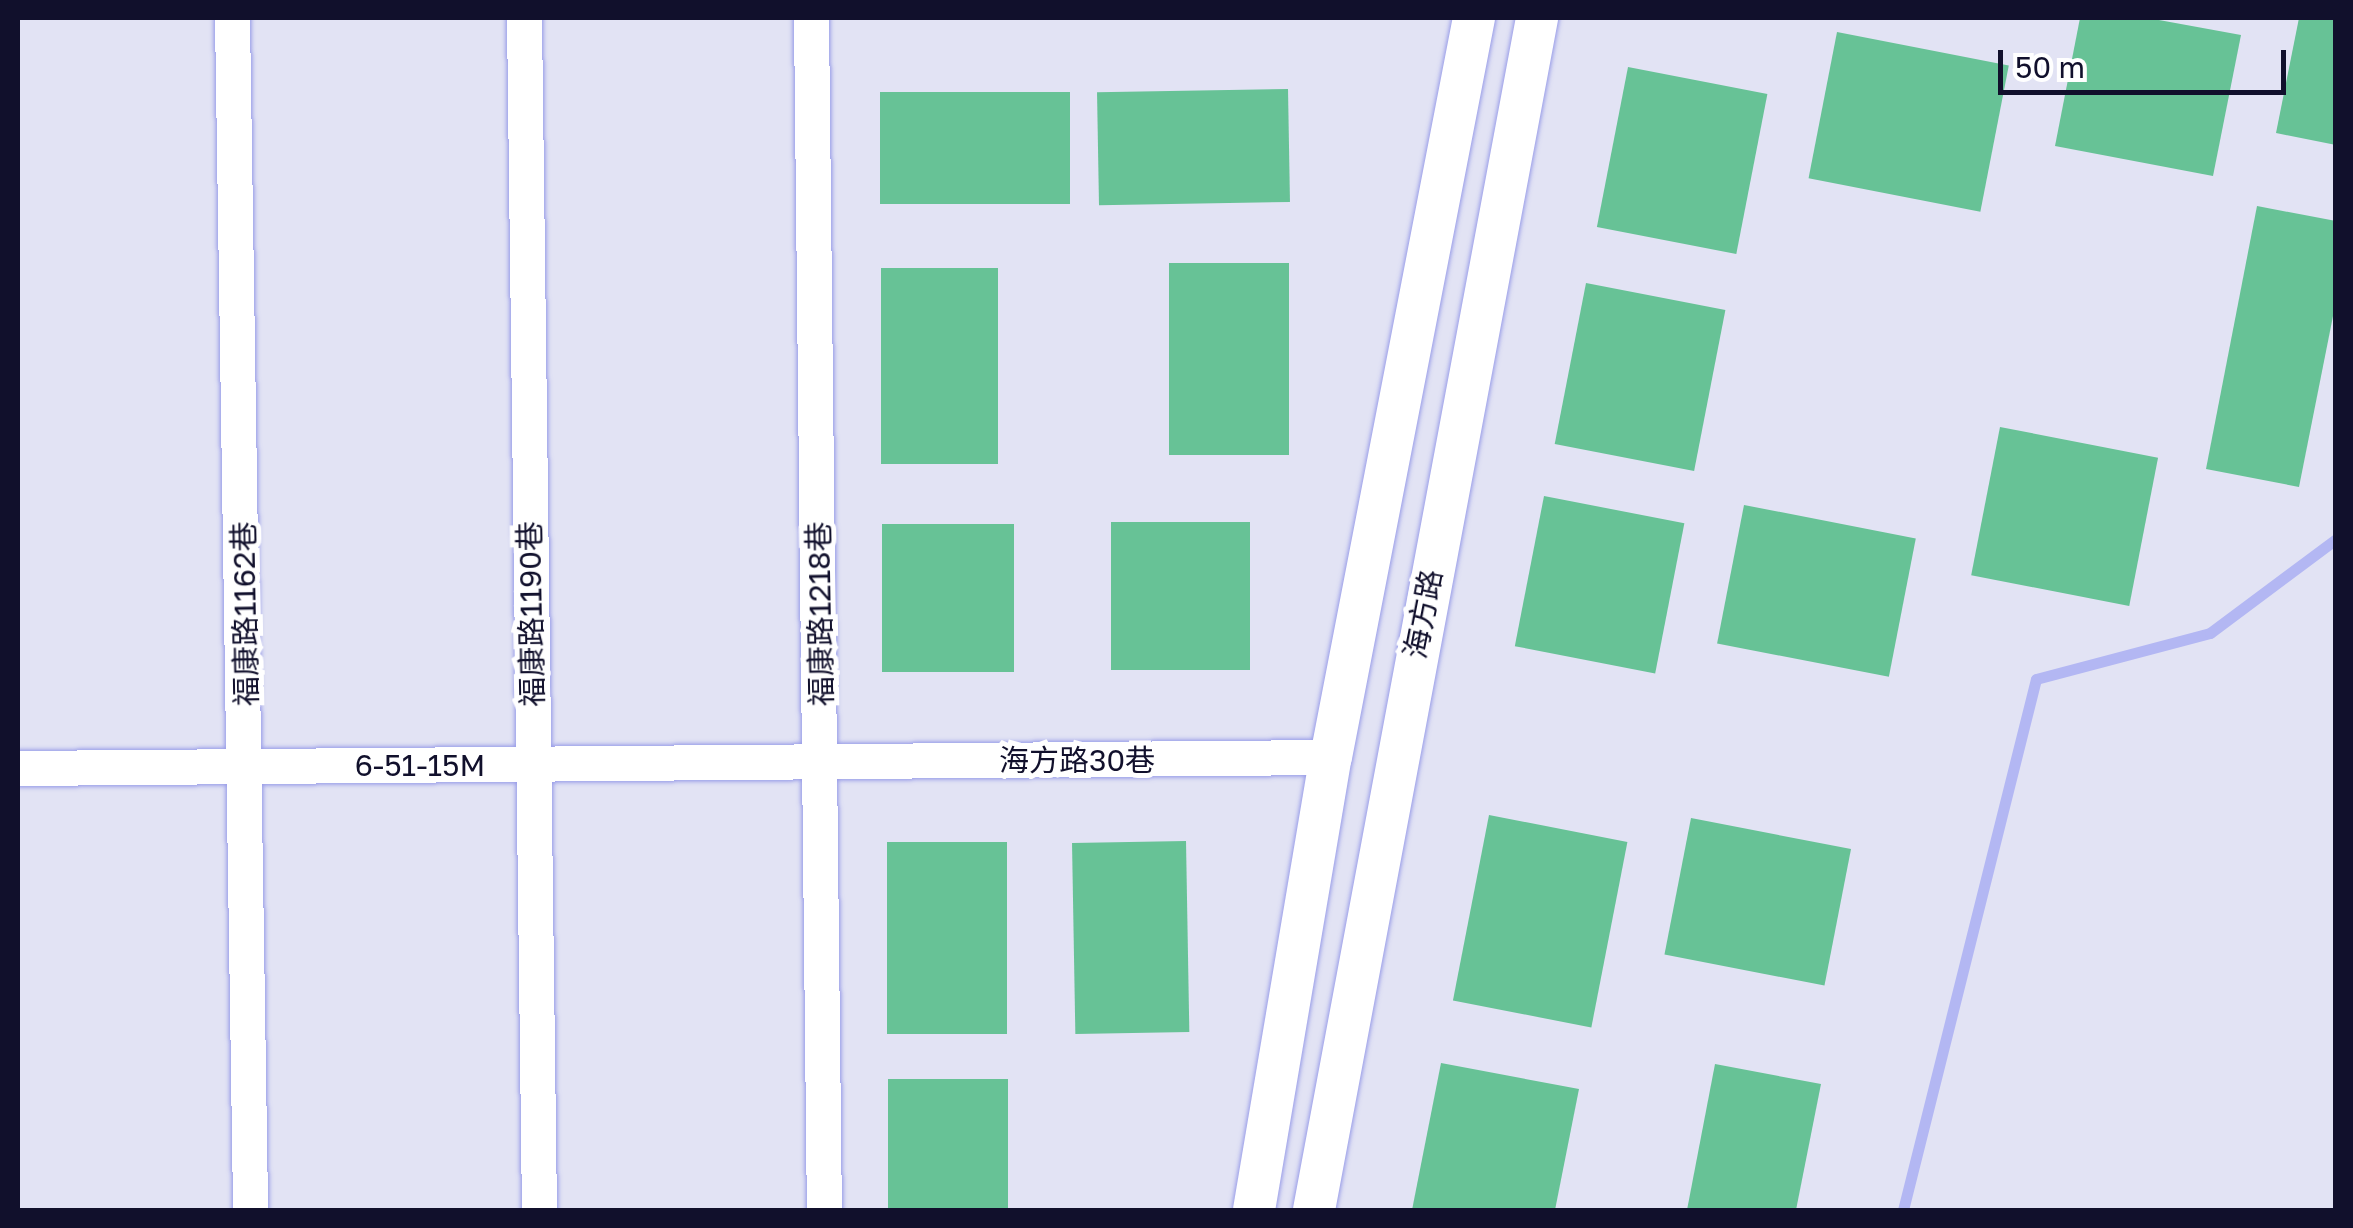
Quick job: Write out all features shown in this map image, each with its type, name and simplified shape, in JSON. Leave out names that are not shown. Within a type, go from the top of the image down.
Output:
[{"type":"street","name":"福康路1162巷","points":[[232,18],[248,766],[250,1210]]},
{"type":"street","name":"福康路1190巷","points":[[524,18],[539,1210]]},
{"type":"street","name":"福康路1218巷","points":[[811,18],[824,1210]]},
{"type":"street","points":[[1254,1210],[1331,758],[1474,18]]},
{"type":"street","name":"海方路","points":[[1314,1210],[1537,18]]},
{"type":"street","name":"海方路30巷","points":[[822,762],[1331,758]]},
{"type":"street","name":"6-51-15M","points":[[18,768],[822,762]]},
{"type":"building","points":[[2080,18],[2148,18],[2241,35],[2213,176],[2055,146]]},
{"type":"building","points":[[2299,18],[2336,18],[2336,145],[2276,133]]},
{"type":"building","points":[[1837,32],[2009,65],[1980,212],[1809,178]]},
{"type":"building","points":[[1628,67],[1767,94],[1736,254],[1597,227]]},
{"type":"building","points":[[1288,89],[1290,202],[1099,205],[1097,92]]},
{"type":"building","points":[[880,92],[1070,92],[1070,204],[880,204]]},
{"type":"building","points":[[2257,206],[2336,221],[2336,301],[2299,487],[2206,469]]},
{"type":"building","points":[[1169,263],[1289,263],[1289,455],[1169,455]]},
{"type":"building","points":[[881,268],[998,268],[998,464],[881,464]]},
{"type":"building","points":[[1586,283],[1725,310],[1694,471],[1555,444]]},
{"type":"building","points":[[2000,427],[2158,458],[2129,606],[1971,575]]},
{"type":"building","points":[[1544,496],[1684,523],[1655,673],[1515,646]]},
{"type":"building","points":[[1744,505],[1916,538],[1889,677],[1717,643]]},
{"type":"building","points":[[1111,522],[1250,522],[1250,670],[1111,670]]},
{"type":"building","points":[[882,524],[1014,524],[1014,672],[882,672]]},
{"type":"building","points":[[1489,815],[1627,842],[1591,1027],[1453,1001]]},
{"type":"building","points":[[1691,818],[1851,849],[1824,986],[1664,954]]},
{"type":"building","points":[[1186,841],[1189,1032],[1075,1034],[1072,843]]},
{"type":"building","points":[[887,842],[1007,842],[1007,1034],[887,1034]]},
{"type":"building","points":[[1441,1063],[1579,1089],[1555,1210],[1412,1210]]},
{"type":"building","points":[[1715,1064],[1821,1084],[1796,1210],[1687,1210]]},
{"type":"building","points":[[888,1079],[1008,1079],[1008,1210],[888,1210]]},
{"type":"waterway","points":[[1903,1210],[2036,679],[2210,633],[2336,539]]}]
